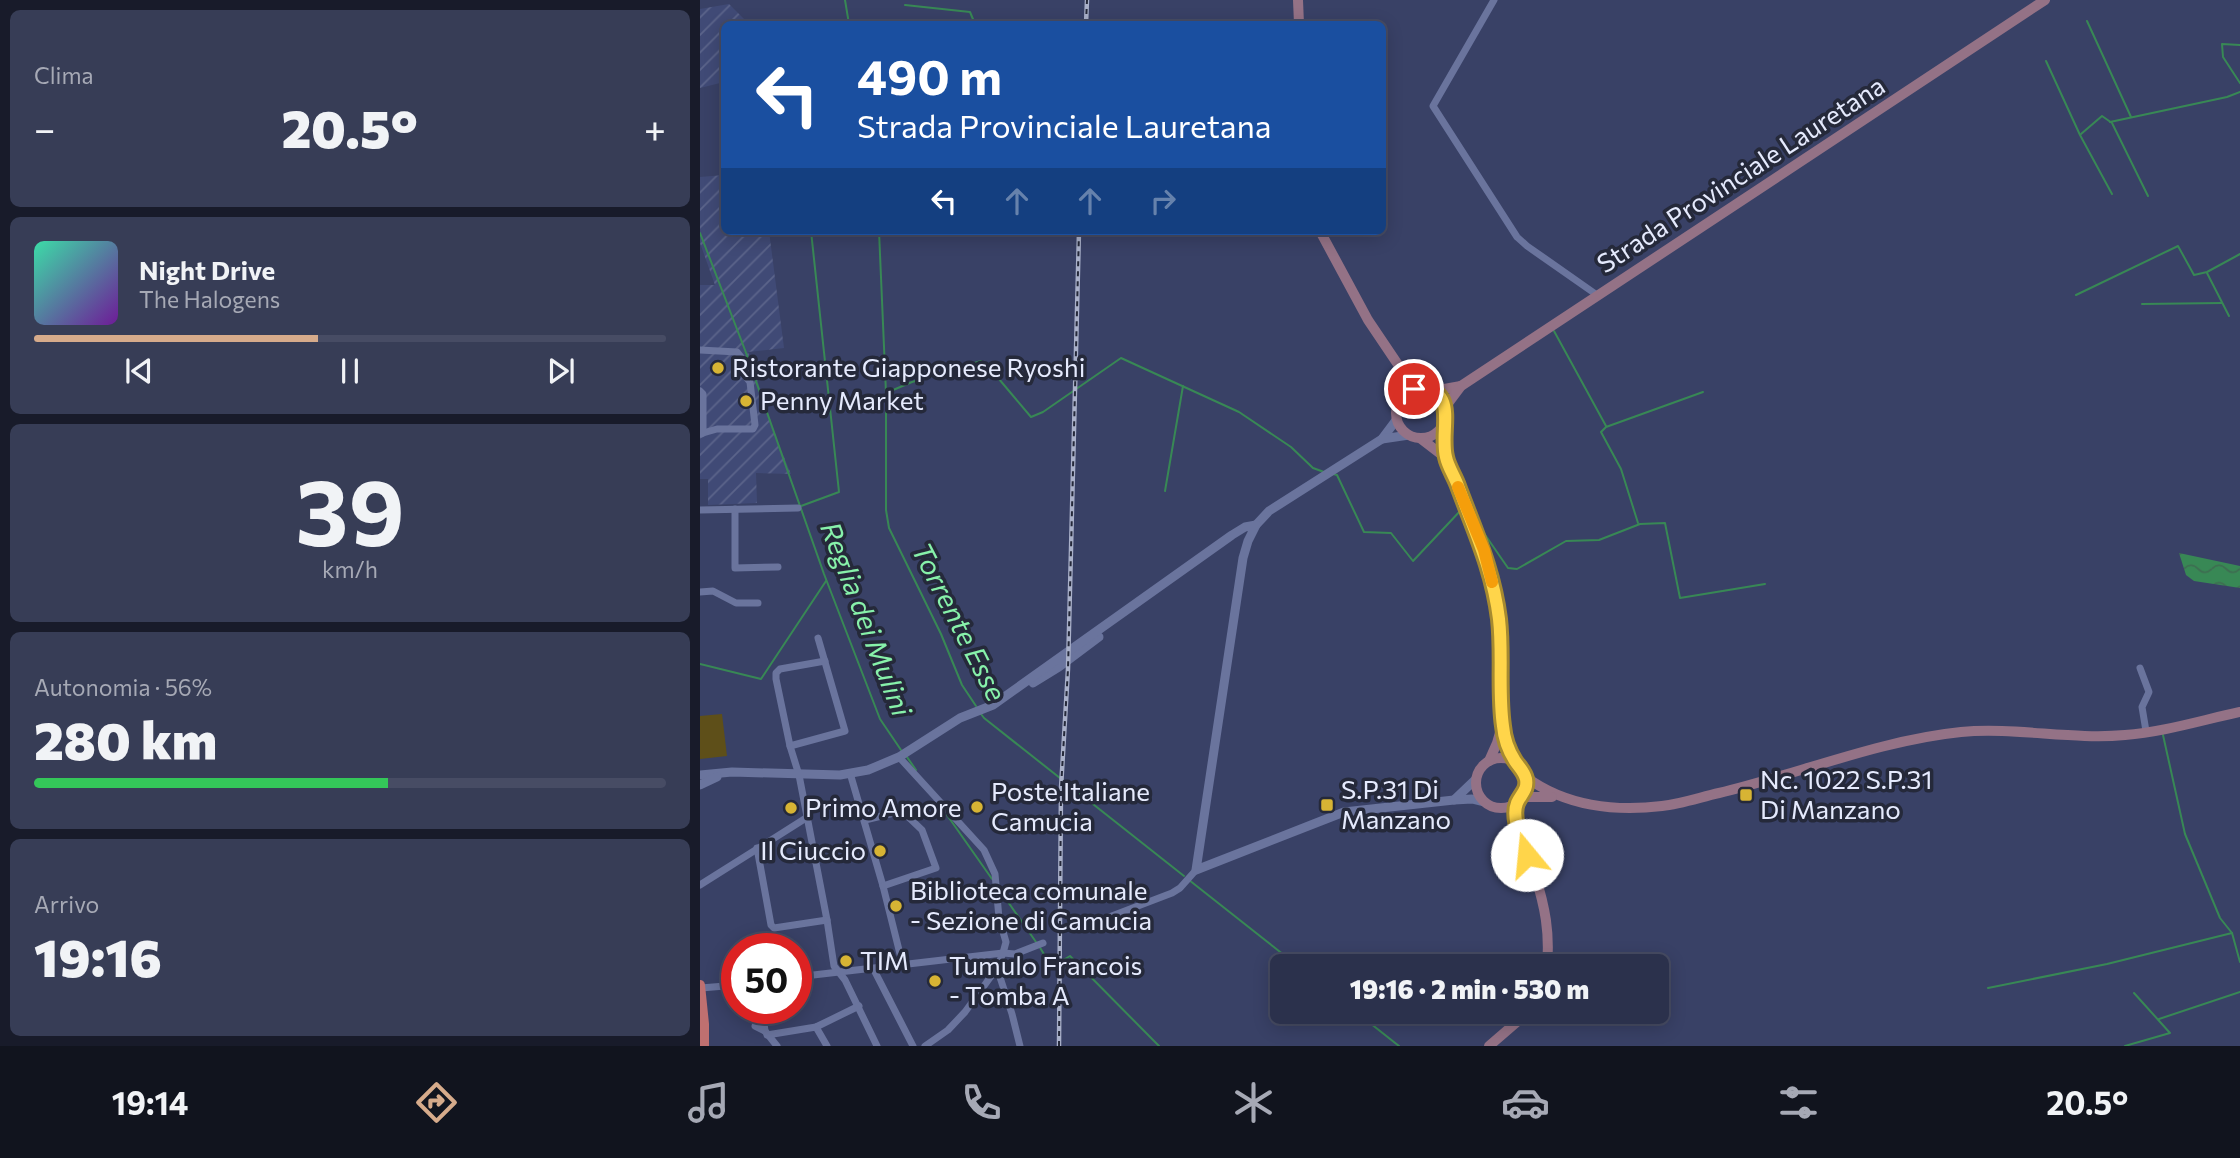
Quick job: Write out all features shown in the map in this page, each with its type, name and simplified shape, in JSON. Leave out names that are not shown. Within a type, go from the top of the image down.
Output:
[{"type":"main road","points":[[1298,0],[1299,21]]},
{"type":"main road","name":"Strada Provinciale Lauretana","points":[[1446,406],[1461,386],[2045,0]]},
{"type":"main road","points":[[1322,235],[1368,320],[1401,369],[1442,399],[1446,406],[1446,458],[1484,550],[1499,620],[1502,725],[1508,747],[1526,777],[1544,790],[1563,798]]},
{"type":"main road","points":[[1401,369],[1404,394],[1396,409],[1399,426],[1446,458]]},
{"type":"main road","name":"Strada Provinciale Lauretana","points":[[1404,394],[1414,389],[1461,386]]},
{"type":"main road","points":[[1420,438],[1434,435],[1444,425]]},
{"type":"main road","points":[[1498,808],[1509,807],[1520,800],[1539,796],[1598,806],[1664,806],[1748,786],[1925,737],[1964,732],[2125,735],[2240,712]]},
{"type":"main road","points":[[1502,725],[1489,761],[1479,770],[1476,790],[1484,802],[1498,808],[1520,833]]},
{"type":"main road","points":[[1489,761],[1505,758],[1516,763]]},
{"type":"main road","points":[[1526,777],[1526,786],[1516,816],[1546,914],[1548,954]]},
{"type":"main road","points":[[700,986],[704,1046]]},
{"type":"main road","points":[[1489,1046],[1515,1024]]},
{"type":"street","points":[[1494,0],[1433,106],[1517,237],[1597,295]]},
{"type":"street","points":[[700,351],[737,352],[741,356],[741,371],[750,382],[755,425],[752,429],[717,429],[701,433],[703,394],[700,391]]},
{"type":"street","points":[[1194,871],[1234,613],[1248,541],[1256,524],[1269,511],[1382,439],[1397,419]]},
{"type":"street","points":[[1382,439],[1409,435]]},
{"type":"street","points":[[700,510],[798,508]]},
{"type":"street","points":[[735,509],[735,568],[778,567]]},
{"type":"street","points":[[700,775],[732,772],[799,775],[850,773],[868,770],[899,757],[960,718],[993,705],[1059,667],[1128,609],[1232,535],[1256,524]]},
{"type":"street","points":[[1232,535],[1248,541]]},
{"type":"street","points":[[700,592],[713,592],[736,603],[758,603]]},
{"type":"street","points":[[790,746],[845,731],[818,638]]},
{"type":"street","points":[[825,661],[780,669],[776,673],[790,746],[799,775],[834,967],[859,1006],[877,1046]]},
{"type":"street","points":[[2140,668],[2149,692],[2142,706],[2146,731]]},
{"type":"street","points":[[899,757],[984,849],[995,874],[999,918],[1006,942],[997,968],[965,1012],[948,1030],[925,1046]]},
{"type":"street","points":[[700,785],[732,772]]},
{"type":"street","points":[[850,773],[903,967]]},
{"type":"street","points":[[1454,800],[1476,779]]},
{"type":"street","points":[[1096,922],[1172,893],[1180,888],[1194,871],[1344,812],[1454,800],[1472,799],[1484,802]]},
{"type":"street","points":[[865,820],[902,811],[922,830],[936,869],[883,886]]},
{"type":"street","points":[[700,885],[806,818]]},
{"type":"street","points":[[757,848],[771,925],[774,928],[827,920]]},
{"type":"street","points":[[812,976],[1003,953],[1014,954],[1043,943]]},
{"type":"street","points":[[997,968],[1020,1046]]},
{"type":"street","points":[[874,970],[913,1046]]},
{"type":"street","points":[[700,986],[721,985]]},
{"type":"street","points":[[766,1033],[816,1027],[859,1006]]},
{"type":"street","points":[[755,1024],[777,1046]]},
{"type":"street","points":[[765,1024],[766,1033]]},
{"type":"street","points":[[816,1027],[827,1046]]},
{"type":"shaded area","points":[[729,4],[746,21],[721,21],[721,83],[700,88],[700,9]]},
{"type":"shaded area","points":[[721,175],[721,235],[770,235],[784,348],[748,352],[791,474],[756,473],[757,503],[708,505],[708,479],[700,479],[700,285],[715,285],[700,243],[700,177]]},
{"type":"shaded area","points":[[722,714],[727,756],[700,759],[700,716]]},
{"type":"water","points":[[2179,553],[2240,566],[2240,588],[2194,581],[2186,575]]},
{"type":"waterway","name":"Torrente Esse","points":[[845,0],[848,21]]},
{"type":"waterway","points":[[905,5],[970,12],[974,21]]},
{"type":"waterway","points":[[2087,21],[2131,117]]},
{"type":"waterway","points":[[2240,45],[2222,44],[2223,57],[2240,83]]},
{"type":"waterway","points":[[2046,61],[2080,135],[2112,194]]},
{"type":"waterway","points":[[2110,122],[2240,92]]},
{"type":"waterway","points":[[2081,134],[2102,116],[2112,123],[2148,196]]},
{"type":"waterway","name":"Reglia dei Mulini","points":[[700,233],[745,350],[824,574],[880,719],[901,750]]},
{"type":"waterway","points":[[801,506],[839,492],[811,235]]},
{"type":"waterway","name":"Torrente Esse","points":[[879,235],[886,393],[886,510],[889,528],[941,634],[962,685],[976,706]]},
{"type":"waterway","points":[[2076,295],[2178,246],[2194,275],[2207,272],[2240,254]]},
{"type":"waterway","points":[[2207,273],[2229,316]]},
{"type":"waterway","points":[[2142,304],[2222,303]]},
{"type":"waterway","points":[[1554,331],[1606,426]]},
{"type":"waterway","points":[[886,393],[912,382],[981,361],[1031,417],[1043,412],[1121,358],[1239,412],[1291,447],[1313,468],[1324,472]]},
{"type":"waterway","points":[[1165,491],[1183,386]]},
{"type":"waterway","points":[[1638,523],[1621,469],[1601,432],[1606,427],[1703,392]]},
{"type":"waterway","points":[[1333,474],[1337,475],[1364,532],[1391,533],[1413,561],[1462,509]]},
{"type":"waterway","points":[[1479,526],[1508,568],[1517,569],[1566,541],[1599,540],[1640,524],[1665,523],[1680,598],[1765,584]]},
{"type":"waterway","points":[[700,664],[761,679],[826,581]]},
{"type":"waterway","name":"Torrente Esse","points":[[981,714],[1184,876]]},
{"type":"waterway","points":[[2163,735],[2185,834],[2220,918],[2232,933],[2240,962]]},
{"type":"waterway","name":"Reglia dei Mulini","points":[[907,757],[916,770]]},
{"type":"waterway","name":"Reglia dei Mulini","points":[[947,815],[992,879]]},
{"type":"waterway","name":"Torrente Esse","points":[[1189,880],[1283,954]]},
{"type":"waterway","name":"Reglia dei Mulini","points":[[999,889],[1036,942]]},
{"type":"waterway","points":[[1988,988],[2107,964],[2232,933]]},
{"type":"waterway","name":"Reglia dei Mulini","points":[[1039,946],[1050,964],[1055,965],[1070,956],[1159,1046]]},
{"type":"waterway","points":[[2159,1019],[2240,992]]},
{"type":"waterway","points":[[2125,1046],[2170,1033],[2134,993]]},
{"type":"waterway","name":"Torrente Esse","points":[[1371,1024],[1399,1046]]},
{"type":"railway","points":[[1086,21],[1087,0]]},
{"type":"railway","points":[[1059,1046],[1061,788],[1068,669],[1079,235]]},
{"type":"slow traffic","points":[[1458,487],[1484,550],[1492,582]]},
{"type":"place","name":"Ristorante Giapponese Ryoshi","points":[[718,368]]},
{"type":"place","name":"Penny Market","points":[[746,401]]},
{"type":"place","name":"Nc. 1022 S.P.31 Di Manzano","points":[[1746,795]]},
{"type":"place","name":"S.P.31 Di Manzano","points":[[1327,805]]},
{"type":"place","name":"Poste Italiane Camucia","points":[[977,807]]},
{"type":"place","name":"Primo Amore","points":[[791,808]]},
{"type":"place","name":"Il Ciuccio","points":[[880,851]]},
{"type":"place","name":"Biblioteca comunale - Sezione di Camucia","points":[[896,906]]},
{"type":"place","name":"TIM","points":[[846,961]]},
{"type":"place","name":"Tumulo Francois - Tomba A","points":[[935,981]]},
{"type":"route","points":[[1414,389],[1425,388],[1433,391],[1446,406],[1446,458],[1484,550],[1499,620],[1502,725],[1508,747],[1525,775],[1526,782],[1524,794],[1517,802],[1516,816],[1527,855]]}]
